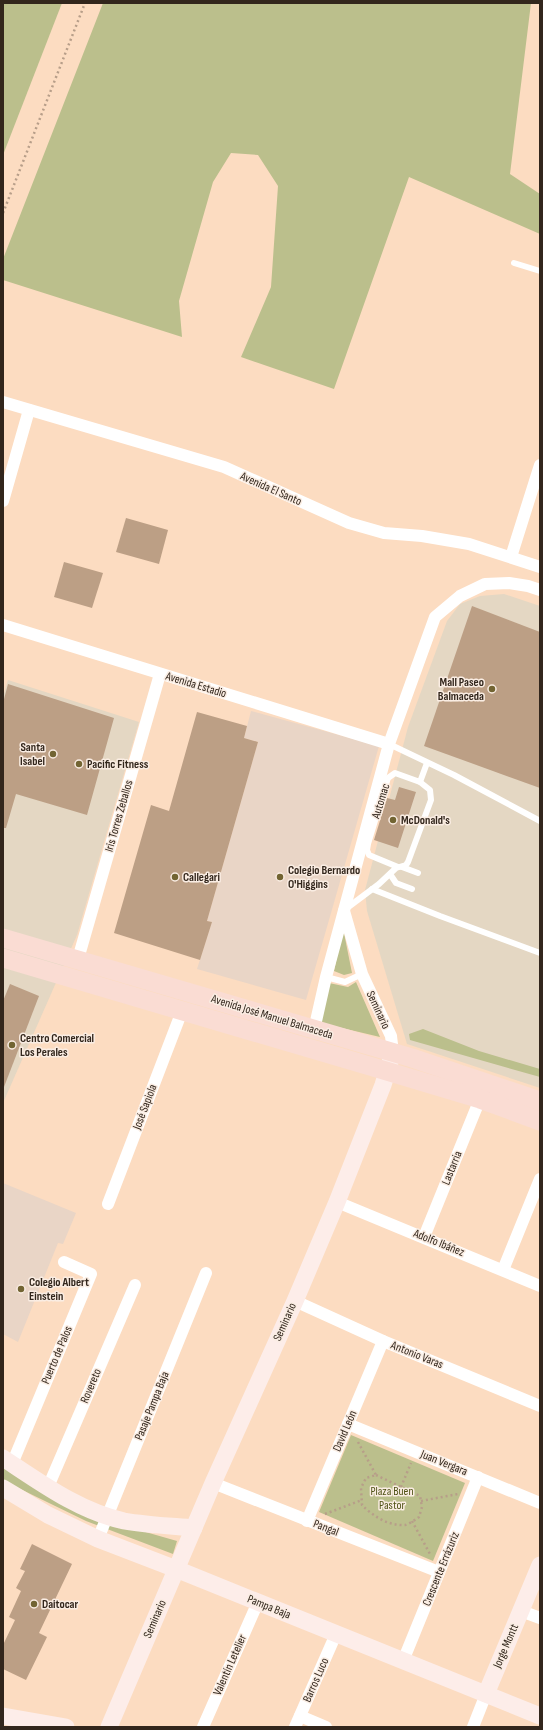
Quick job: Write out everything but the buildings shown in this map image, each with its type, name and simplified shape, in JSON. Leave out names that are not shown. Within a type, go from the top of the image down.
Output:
[{"type":"main road","name":"Avenida José Manuel Balmaceda","points":[[3,938],[393,1053],[540,1101]]},
{"type":"main road","name":"Avenida José Manuel Balmaceda","points":[[3,958],[480,1099],[540,1121]]},
{"type":"street","name":"Avenida El Santo","points":[[3,402],[224,468],[349,523],[384,533],[422,536],[469,544],[540,567]]},
{"type":"street","points":[[3,501],[29,410]]},
{"type":"street","points":[[511,557],[540,465]]},
{"type":"street","points":[[314,1030],[326,977],[389,744],[435,618],[460,596],[485,584],[509,583],[528,586],[540,590]]},
{"type":"street","name":"Avenida Estadio","points":[[3,625],[389,744]]},
{"type":"street","name":"Iris Torres Zeballos","points":[[78,959],[160,674]]},
{"type":"street","name":"Seminario","points":[[109,1727],[213,1482],[295,1301],[337,1202],[389,1072],[393,1053],[391,1036],[362,974],[344,910]]},
{"type":"street","name":"José Sapiola","points":[[108,1204],[182,1011]]},
{"type":"street","name":"Lastarria","points":[[424,1237],[480,1099]]},
{"type":"street","points":[[503,1270],[540,1179]]},
{"type":"street","name":"Adolfo Ibáñez","points":[[337,1202],[540,1286]]},
{"type":"street","name":"Puerto de Palos","points":[[8,1461],[91,1274],[64,1262]]},
{"type":"street","name":"Pasaje Pampa Baja","points":[[98,1539],[206,1273]]},
{"type":"street","name":"Rovereto","points":[[48,1487],[135,1285]]},
{"type":"street","name":"Antonio Varas","points":[[295,1301],[383,1341],[540,1406]]},
{"type":"street","name":"David León","points":[[307,1520],[383,1341]]},
{"type":"street","name":"Juan Vergara","points":[[348,1424],[540,1503]]},
{"type":"street","points":[[8,1461],[76,1504],[107,1516],[139,1523],[194,1528]]},
{"type":"street","name":"Crescente Errázuriz","points":[[404,1661],[478,1477]]},
{"type":"street","name":"Pangal","points":[[213,1482],[439,1572]]},
{"type":"street","name":"Pampa Baja","points":[[3,1488],[48,1515],[98,1539],[540,1716]]},
{"type":"street","name":"Jorge Montt","points":[[473,1727],[540,1565]]},
{"type":"street","name":"Valentín Letelier","points":[[203,1727],[258,1602]]},
{"type":"street","points":[[521,1611],[540,1618]]},
{"type":"street","name":"Barros Luco","points":[[297,1722],[336,1634]]},
{"type":"street","points":[[8,1720],[66,1727]]},
{"type":"street","points":[[297,1722],[326,1727]]},
{"type":"lane","points":[[514,263],[540,271]]},
{"type":"lane","points":[[389,744],[454,775],[540,821]]},
{"type":"lane","points":[[344,910],[359,897],[408,862],[431,800],[430,790],[420,782],[427,763]]},
{"type":"lane","name":"Automac","points":[[400,867],[369,855],[367,850],[368,844],[388,778],[395,773],[420,782]]},
{"type":"lane","points":[[400,867],[418,873]]},
{"type":"lane","points":[[390,874],[396,883],[412,889]]},
{"type":"lane","points":[[372,889],[407,904],[540,953]]},
{"type":"lane","points":[[326,977],[345,982],[362,974]]},
{"type":"path","points":[[3,213],[85,3]]},
{"type":"path","points":[[348,1424],[376,1475],[420,1496],[422,1507],[419,1517],[406,1525],[392,1524],[373,1516],[362,1505],[362,1488],[366,1478],[376,1475]]},
{"type":"path","points":[[401,1487],[415,1451]]},
{"type":"path","points":[[421,1501],[458,1494],[478,1477]]},
{"type":"path","points":[[307,1520],[362,1500]]},
{"type":"path","points":[[412,1521],[439,1572]]},
{"type":"shaded area","points":[[504,594],[540,606],[540,1088],[407,1044],[367,911],[365,890],[408,727],[447,621],[460,604],[480,596]]},
{"type":"shaded area","points":[[8,680],[139,722],[77,935],[3,1103],[3,697]]},
{"type":"shaded area","name":"Colegio Bernardo O'Higgins","points":[[251,711],[379,746],[306,1000],[197,969],[212,922],[207,921],[258,742],[244,738]]},
{"type":"shaded area","name":"Colegio Albert Einstein","points":[[3,1183],[76,1213],[63,1244],[58,1243],[18,1342],[3,1334]]},
{"type":"green space","points":[[3,3],[62,3],[3,155]]},
{"type":"green space","points":[[103,3],[531,3],[510,174],[540,194],[540,234],[409,177],[334,389],[241,357],[271,287],[278,186],[258,155],[231,153],[213,182],[179,301],[182,337],[3,280],[3,259]]},
{"type":"green space","points":[[343,928],[352,973],[344,975],[334,971]]},
{"type":"green space","points":[[356,982],[380,1037],[321,1023],[329,983],[348,987]]},
{"type":"green space","points":[[423,1029],[479,1051],[540,1069],[540,1077],[410,1040],[409,1034]]},
{"type":"green space","name":"Plaza Buen Pastor","points":[[351,1435],[465,1483],[433,1561],[319,1512]]},
{"type":"green space","points":[[3,1465],[135,1529],[177,1541],[173,1554],[86,1521],[10,1484],[3,1480]]},
{"type":"place","name":"Mall Paseo Balmaceda","points":[[492,689]]},
{"type":"place","name":"Santa Isabel","points":[[53,754]]},
{"type":"place","name":"Pacific Fitness","points":[[79,764]]},
{"type":"place","name":"McDonald's","points":[[393,820]]},
{"type":"place","name":"Callegari","points":[[175,877]]},
{"type":"place","name":"Colegio Bernardo O'Higgins","points":[[280,877]]},
{"type":"place","name":"Centro Comercial Los Perales","points":[[12,1045]]},
{"type":"place","name":"Colegio Albert Einstein","points":[[21,1289]]},
{"type":"place","name":"Daitocar","points":[[34,1604]]}]
